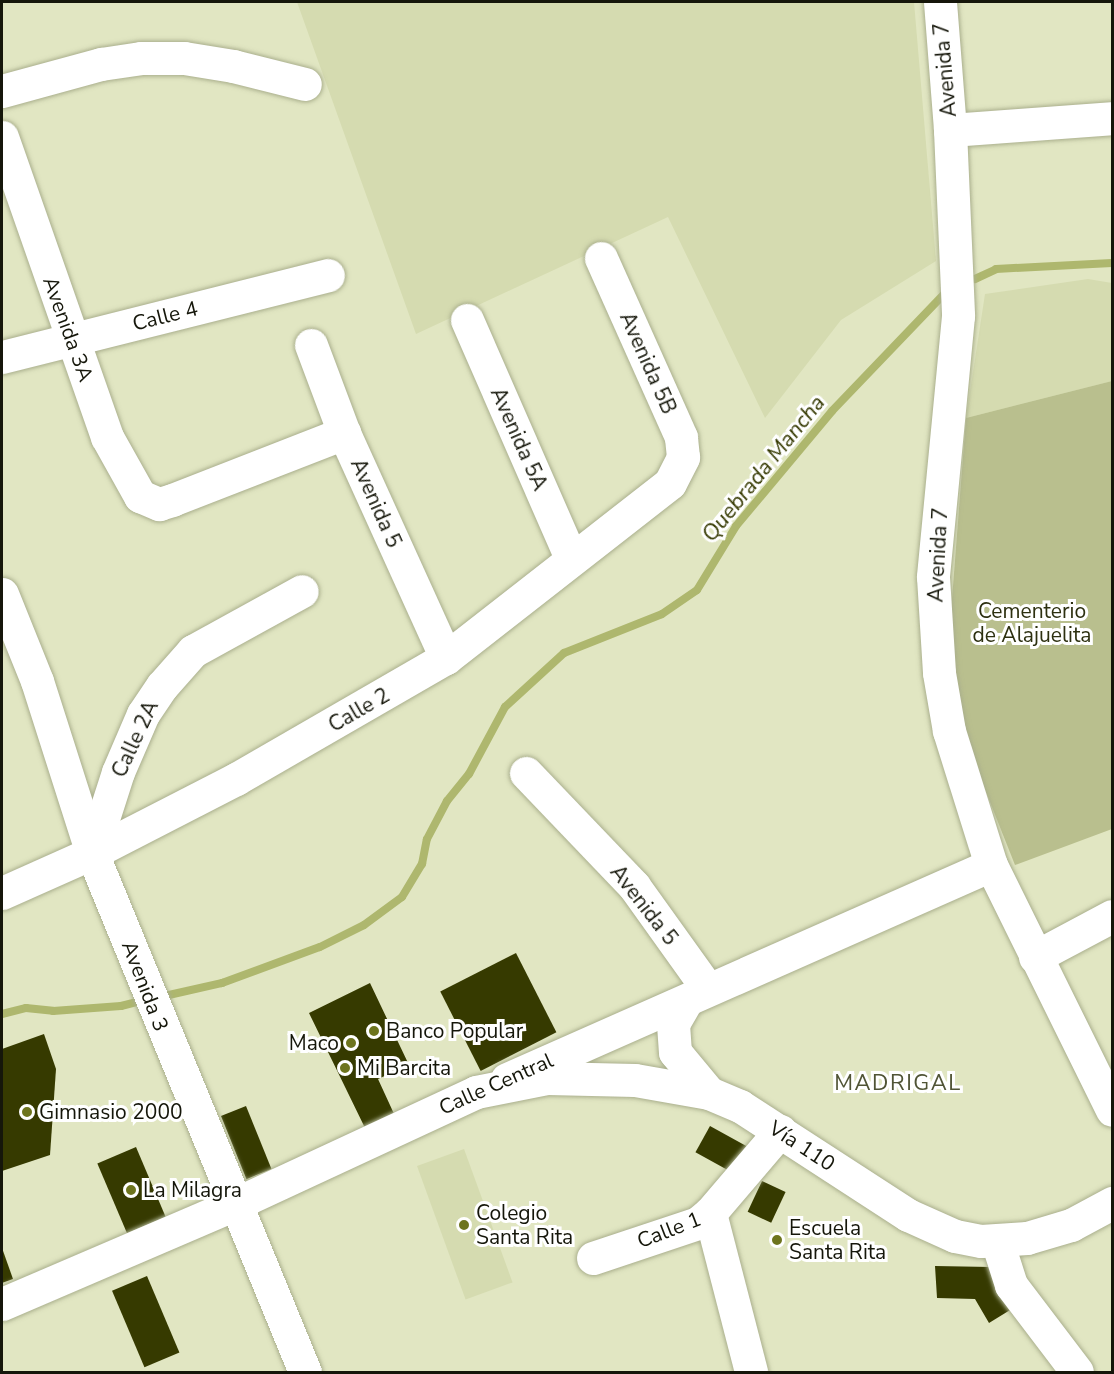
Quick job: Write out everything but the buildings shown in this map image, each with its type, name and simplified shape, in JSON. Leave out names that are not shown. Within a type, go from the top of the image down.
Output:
[{"type":"street","name":"Avenida 7","points":[[940,2],[950,130],[958,316],[933,577],[939,673],[948,731],[991,865],[1113,1110]]},
{"type":"street","points":[[2,92],[101,64],[141,58],[213,63],[305,84]]},
{"type":"street","points":[[950,130],[1113,118]]},
{"type":"street","name":"Avenida 3A","points":[[2,137],[70,340],[107,437],[140,496],[159,504],[344,433]]},
{"type":"street","name":"Avenida 5B","points":[[601,258],[681,437],[683,457],[679,471]]},
{"type":"street","name":"Calle 4","points":[[2,357],[328,275]]},
{"type":"street","name":"Avenida 5A","points":[[467,320],[571,558]]},
{"type":"street","name":"Avenida 5","points":[[311,345],[344,433],[446,658]]},
{"type":"street","name":"Calle 2","points":[[2,893],[92,853],[236,779],[446,658],[571,558],[670,483],[679,471]]},
{"type":"street","name":"Calle 2A","points":[[92,853],[118,772],[143,714],[162,686],[193,651],[302,591]]},
{"type":"street","name":"Avenida 3","points":[[2,594],[37,681],[92,853],[305,1372]]},
{"type":"street","name":"Avenida 5","points":[[526,773],[634,886],[697,996]]},
{"type":"street","name":"Calle Central","points":[[2,1304],[235,1204],[476,1092],[991,865]]},
{"type":"street","points":[[1035,957],[1113,916]]},
{"type":"street","points":[[697,996],[673,1024],[675,1052],[709,1093]]},
{"type":"street","name":"Vía 110","points":[[476,1092],[515,1083],[578,1077],[635,1080],[709,1093],[740,1106],[908,1215],[956,1236],[998,1241],[1049,1233],[1113,1203]]},
{"type":"street","name":"Calle 1","points":[[593,1258],[698,1223],[710,1214],[780,1131]]},
{"type":"street","points":[[710,1214],[751,1372]]},
{"type":"street","points":[[998,1241],[1011,1284],[1077,1372]]},
{"type":"shaded area","points":[[297,2],[914,2],[936,261],[841,320],[765,418],[668,217],[416,334]]},
{"type":"shaded area","points":[[1088,279],[1112,283],[1112,381],[966,418],[985,294]]},
{"type":"shaded area","name":"Colegio Santa Rita","points":[[464,1149],[513,1282],[466,1300],[417,1166]]},
{"type":"green space","name":"Cementerio de Alajuelita","points":[[1112,381],[1112,829],[1015,865],[957,719],[951,612],[966,418]]},
{"type":"waterway","name":"Quebrada Mancha","points":[[975,279],[996,269],[1112,263]]},
{"type":"waterway","name":"Quebrada Mancha","points":[[160,997],[222,983],[320,947],[364,925],[402,897],[422,864],[427,839],[447,801],[469,774],[505,707],[564,653],[662,614],[697,590],[736,526],[832,411],[945,293]]},
{"type":"waterway","name":"Quebrada Mancha","points":[[2,1014],[26,1008],[53,1011],[121,1006],[145,1000]]},
{"type":"place","name":"Banco Popular","points":[[374,1031]]},
{"type":"place","name":"Maco","points":[[351,1043]]},
{"type":"place","name":"Mi Barcita","points":[[345,1068]]},
{"type":"place","name":"Gimnasio 2000","points":[[27,1112]]},
{"type":"place","name":"La Milagra","points":[[131,1190]]},
{"type":"place","name":"Colegio Santa Rita","points":[[464,1225]]},
{"type":"place","name":"Escuela Santa Rita","points":[[777,1240]]},
{"type":"district","name":"MADRIGAL","points":[[898,1084]]}]
